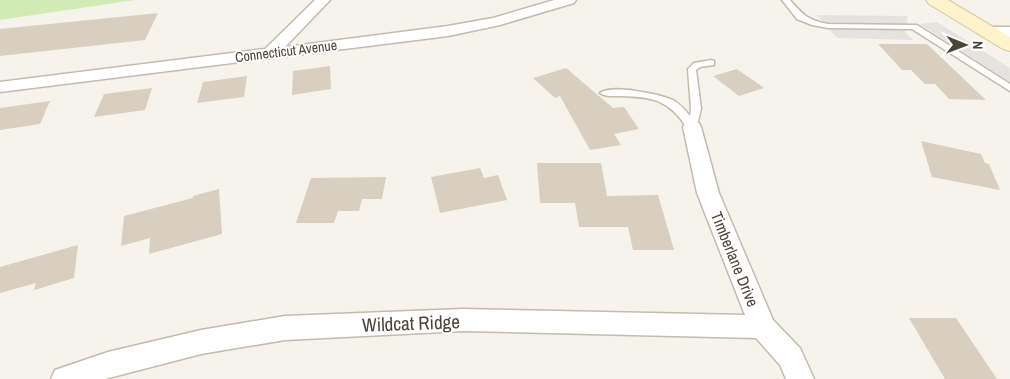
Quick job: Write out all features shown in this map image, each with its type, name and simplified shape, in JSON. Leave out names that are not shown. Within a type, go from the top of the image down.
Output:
[{"type":"main road","points":[[935,0],[1010,45]]},
{"type":"street","points":[[270,53],[323,0]]},
{"type":"street","name":"Connecticut Avenue","points":[[0,87],[457,29],[496,22],[568,0]]},
{"type":"street","points":[[989,32],[1010,32]]},
{"type":"street","name":"Timberlane Drive","points":[[692,127],[708,192],[763,327],[790,357],[800,379]]},
{"type":"street","name":"Wildcat Ridge","points":[[65,379],[107,372],[201,342],[285,328],[463,320],[763,327]]},
{"type":"lane","points":[[786,0],[800,17],[812,23],[828,26],[914,27],[1010,88]]},
{"type":"lane","points":[[692,127],[696,109],[692,69],[697,65],[712,63]]},
{"type":"lane","points":[[605,93],[642,95],[662,100],[673,105],[692,127]]},
{"type":"green space","points":[[0,0],[135,0],[0,20]]},
{"type":"shaded area","points":[[817,15],[908,16],[905,32],[913,40],[837,38]]},
{"type":"shaded area","points":[[937,22],[1010,68],[1010,82],[920,24]]},
{"type":"building","points":[[158,13],[145,40],[0,56],[0,29]]},
{"type":"building","points":[[878,44],[927,44],[986,100],[949,99],[935,84],[925,84],[911,70],[902,70]]},
{"type":"building","points":[[330,66],[331,89],[292,95],[293,71]]},
{"type":"building","points":[[566,68],[613,108],[624,107],[639,129],[614,134],[621,145],[590,150],[560,96],[555,98],[533,78]]},
{"type":"building","points":[[737,69],[764,88],[739,96],[713,76]]},
{"type":"building","points":[[247,76],[244,97],[197,103],[203,82]]},
{"type":"building","points":[[152,88],[145,110],[94,117],[104,94]]},
{"type":"building","points":[[50,101],[40,124],[0,130],[0,108]]},
{"type":"building","points":[[921,141],[981,154],[985,163],[989,164],[1000,190],[932,177]]},
{"type":"building","points":[[537,163],[601,163],[607,196],[658,195],[674,250],[633,250],[628,227],[579,227],[575,203],[540,203]]},
{"type":"building","points":[[480,168],[484,178],[498,175],[507,200],[440,213],[431,177]]},
{"type":"building","points":[[386,177],[382,199],[362,199],[359,211],[338,211],[334,223],[296,223],[311,178]]},
{"type":"building","points":[[219,189],[222,234],[149,254],[150,238],[121,246],[124,216],[193,198],[193,196]]},
{"type":"building","points":[[78,245],[74,278],[34,290],[36,283],[0,293],[0,267]]},
{"type":"building","points":[[909,318],[956,318],[997,379],[945,379]]}]
